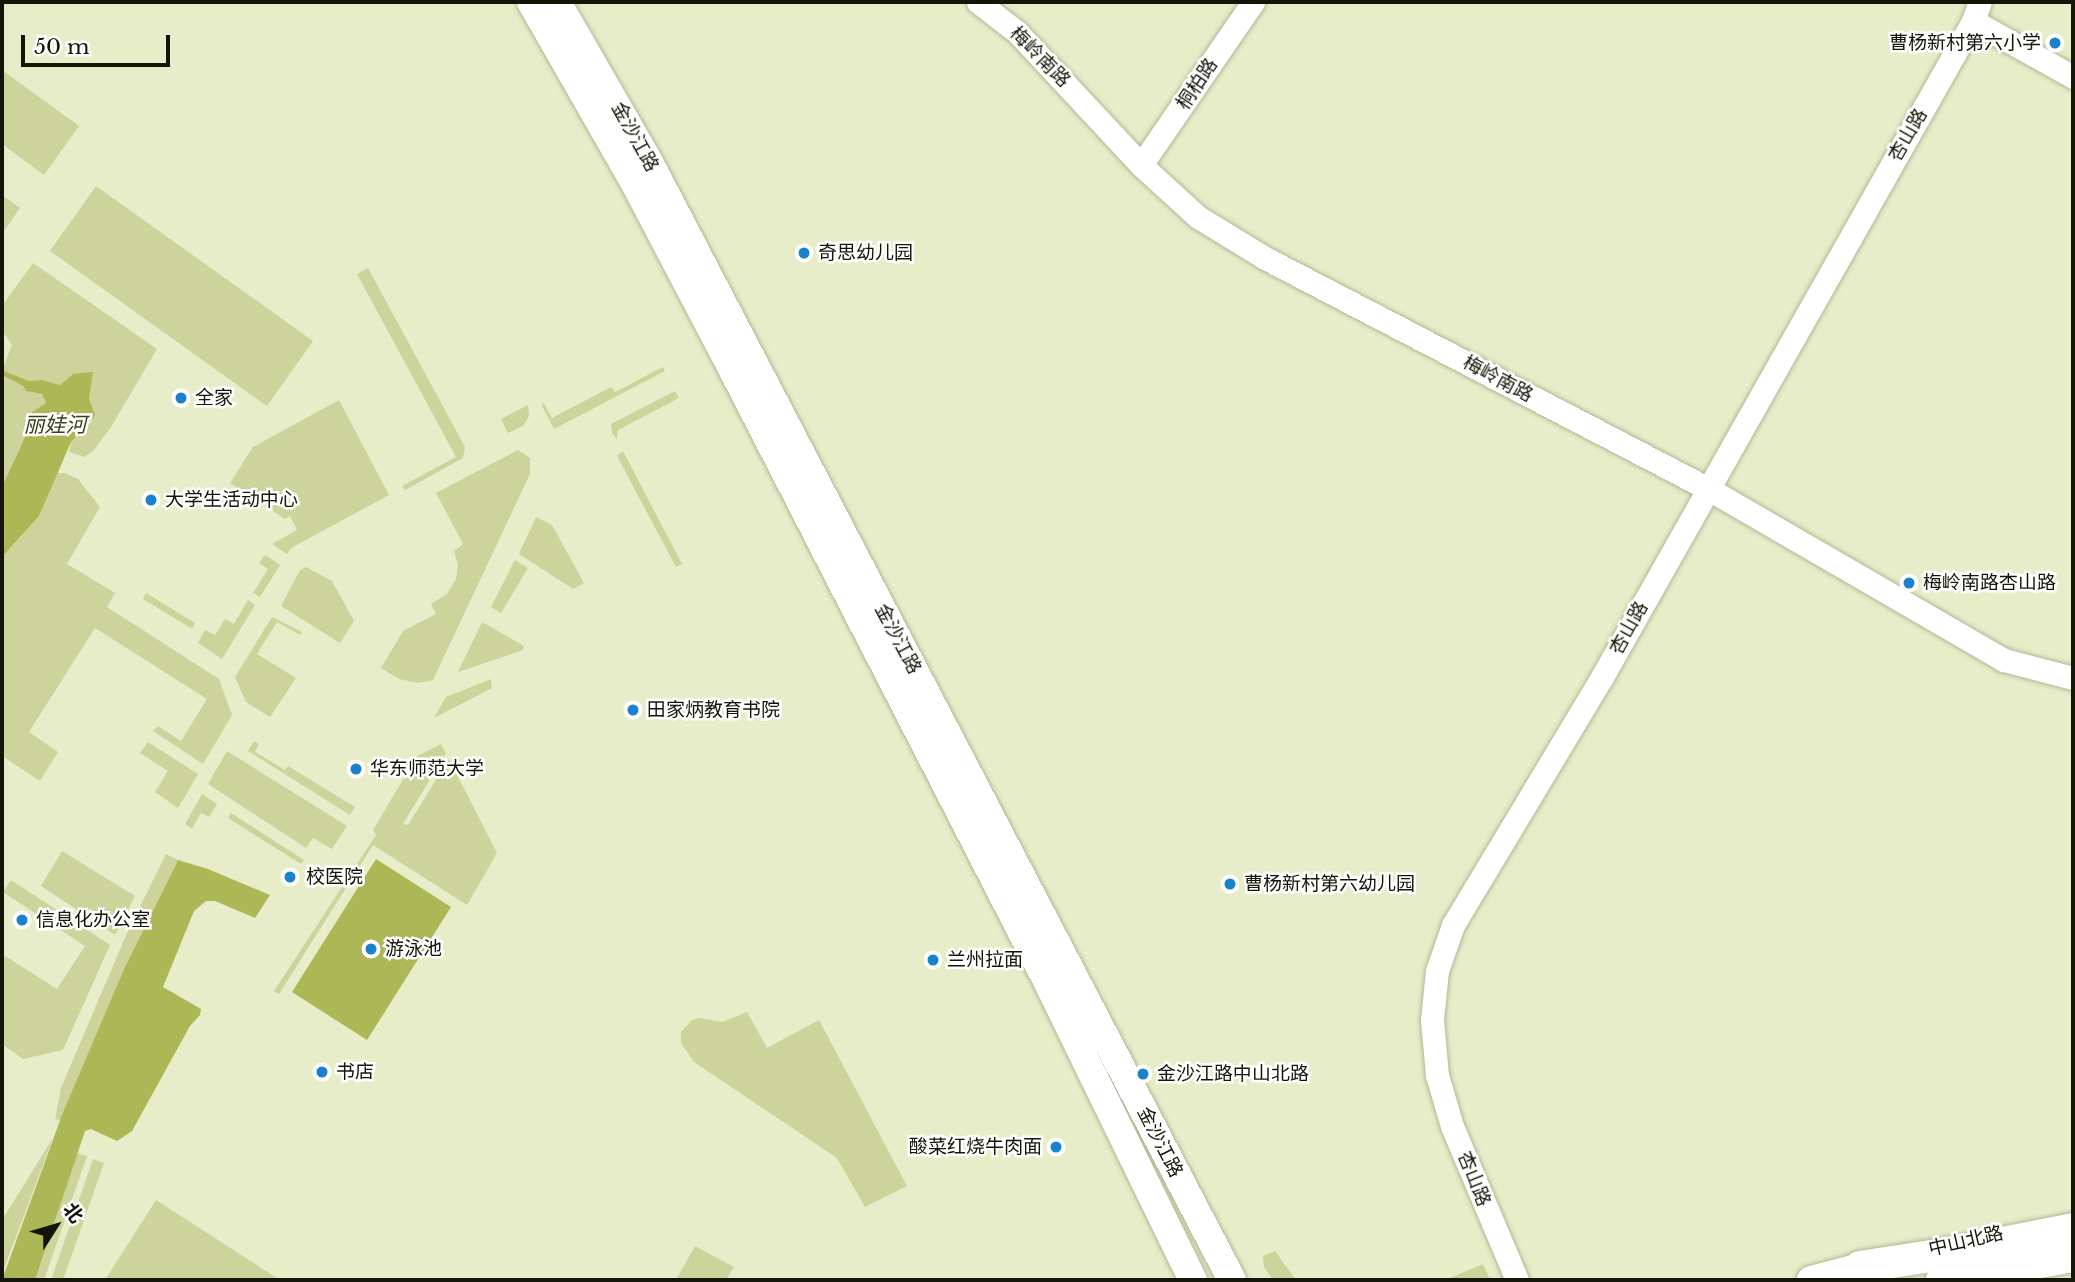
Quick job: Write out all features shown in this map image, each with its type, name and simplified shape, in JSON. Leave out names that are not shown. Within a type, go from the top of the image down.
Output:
[{"type":"highway","points":[[1860,1266],[1957,1252],[2073,1228]]},
{"type":"highway","points":[[1942,1280],[2073,1256]]},
{"type":"main road","name":"金沙江路","points":[[531,2],[632,178],[724,353],[1048,983],[1193,1280]]},
{"type":"main road","name":"金沙江路","points":[[557,2],[650,164],[1232,1280]]},
{"type":"main road","name":"中山北路","points":[[1811,1280],[2073,1216]]},
{"type":"main road","name":"中山北路","points":[[1860,1266],[1919,1270],[2073,1238]]},
{"type":"street","name":"梅岭南路","points":[[978,2],[1017,32],[1053,67],[1141,165],[1198,216],[1265,258],[1707,488],[2004,660],[2073,678]]},
{"type":"street","name":"桐柏路","points":[[1141,165],[1253,2]]},
{"type":"street","points":[[1977,11],[2073,77]]},
{"type":"street","name":"杏山路","points":[[1517,1280],[1452,1126],[1437,1074],[1432,1020],[1437,971],[1453,925],[1602,677],[1977,11]]},
{"type":"shaded area","points":[[2,70],[79,126],[44,175],[2,144]]},
{"type":"shaded area","points":[[96,186],[313,341],[267,406],[50,251]]},
{"type":"shaded area","points":[[2,195],[20,208],[2,234]]},
{"type":"shaded area","points":[[33,263],[157,349],[111,427],[93,451],[84,457],[69,452],[71,442],[81,429],[92,422],[73,374],[60,385],[42,380],[29,381],[2,370],[12,345],[2,330],[2,306]]},
{"type":"shaded area","points":[[368,268],[465,447],[463,458],[405,490],[402,486],[456,457],[357,274]]},
{"type":"shaded area","points":[[663,367],[665,371],[554,429],[542,406],[543,402],[552,418],[611,387],[615,392]]},
{"type":"shaded area","points":[[2,375],[23,386],[26,391],[42,394],[46,403],[32,412],[30,426],[2,487]]},
{"type":"shaded area","points":[[675,391],[679,398],[618,430],[617,439],[612,433],[611,424]]},
{"type":"shaded area","points":[[339,400],[389,495],[291,548],[287,554],[272,544],[297,530],[290,516],[285,519],[230,483],[253,447]]},
{"type":"shaded area","points":[[528,405],[529,416],[523,426],[508,433],[501,419]]},
{"type":"shaded area","points":[[518,450],[530,458],[530,474],[433,680],[418,683],[399,679],[381,668],[403,631],[436,614],[431,604],[447,594],[456,579],[458,565],[454,551],[463,544],[436,493]]},
{"type":"shaded area","points":[[623,451],[682,564],[676,567],[617,456]]},
{"type":"shaded area","points":[[56,473],[65,473],[78,479],[100,507],[67,564],[115,593],[107,607],[219,679],[232,715],[203,764],[153,731],[158,726],[181,741],[207,699],[95,628],[29,732],[58,752],[40,781],[2,756],[2,557],[39,516]]},
{"type":"shaded area","points":[[536,517],[552,525],[584,583],[573,589],[519,554]]},
{"type":"shaded area","points":[[265,555],[280,565],[260,597],[253,593],[268,569],[259,563]]},
{"type":"shaded area","points":[[515,560],[528,568],[501,613],[491,607]]},
{"type":"shaded area","points":[[306,567],[332,581],[354,621],[340,643],[281,606],[300,570]]},
{"type":"shaded area","points":[[146,593],[195,623],[192,629],[143,599]]},
{"type":"shaded area","points":[[248,600],[255,605],[222,659],[198,643],[205,630],[215,635],[225,619],[234,624]]},
{"type":"shaded area","points":[[272,617],[302,632],[300,635],[277,622],[257,654],[296,678],[270,717],[246,702],[235,677]]},
{"type":"shaded area","points":[[482,622],[524,646],[523,650],[458,672]]},
{"type":"shaded area","points":[[491,679],[492,688],[434,718],[446,697]]},
{"type":"shaded area","points":[[254,741],[259,744],[255,752],[285,770],[288,766],[355,807],[350,815],[248,751]]},
{"type":"shaded area","points":[[148,742],[198,774],[178,808],[155,792],[168,771],[140,753]]},
{"type":"shaded area","points":[[441,744],[446,753],[403,824],[408,825],[449,759],[497,853],[467,905],[373,845],[279,994],[274,991],[376,835],[373,830],[417,756]]},
{"type":"shaded area","points":[[227,751],[347,826],[332,849],[313,838],[306,848],[208,784]]},
{"type":"shaded area","points":[[202,794],[217,804],[209,817],[201,813],[192,829],[185,824]]},
{"type":"shaded area","points":[[231,813],[304,860],[301,864],[228,818]]},
{"type":"shaded area","points":[[62,851],[135,896],[115,935],[41,886]]},
{"type":"shaded area","points":[[166,854],[178,860],[125,967],[62,1121],[55,1119],[61,1088],[127,933]]},
{"type":"shaded area","points":[[11,880],[110,945],[63,1050],[23,1059],[2,1044],[2,954],[57,989],[85,946],[3,892]]},
{"type":"shaded area","points":[[747,1012],[767,1048],[819,1020],[907,1186],[865,1207],[837,1158],[694,1062],[681,1043],[681,1032],[692,1020],[700,1018],[722,1022]]},
{"type":"shaded area","points":[[53,1138],[2,1274],[2,1220]]},
{"type":"shaded area","points":[[77,1153],[87,1156],[44,1280],[35,1280]]},
{"type":"shaded area","points":[[93,1159],[104,1163],[63,1280],[51,1280]]},
{"type":"shaded area","points":[[156,1200],[280,1280],[105,1280]]},
{"type":"shaded area","points":[[695,1246],[734,1267],[726,1280],[676,1280]]},
{"type":"shaded area","points":[[1275,1251],[1296,1280],[1273,1280],[1264,1267],[1263,1256]]},
{"type":"shaded area","points":[[1483,1264],[1490,1280],[1445,1280]]},
{"type":"water","name":"丽娃河","points":[[2,370],[29,381],[42,380],[60,385],[73,374],[93,372],[89,399],[95,415],[71,442],[39,516],[2,557],[2,487],[30,426],[32,412],[46,403],[42,394],[26,391],[23,386],[2,375]]},
{"type":"water","name":"游泳池","points":[[376,859],[451,907],[367,1040],[292,992]]},
{"type":"water","points":[[178,860],[208,869],[270,895],[255,918],[215,901],[206,901],[194,911],[163,987],[201,1009],[200,1015],[190,1026],[132,1131],[117,1141],[91,1129],[85,1131],[35,1280],[2,1280],[62,1115],[125,967]]},
{"type":"place","name":"曹杨新村第六小学","points":[[2055,43]]},
{"type":"place","name":"奇思幼儿园","points":[[804,253]]},
{"type":"place","name":"全家","points":[[181,398]]},
{"type":"place","name":"大学生活动中心","points":[[151,500]]},
{"type":"place","name":"梅岭南路杏山路","points":[[1909,583]]},
{"type":"place","name":"田家炳教育书院","points":[[633,710]]},
{"type":"place","name":"华东师范大学","points":[[356,769]]},
{"type":"place","name":"校医院","points":[[290,877]]},
{"type":"place","name":"曹杨新村第六幼儿园","points":[[1230,884]]},
{"type":"place","name":"信息化办公室","points":[[22,920]]},
{"type":"place","name":"游泳池","points":[[371,949]]},
{"type":"place","name":"兰州拉面","points":[[933,960]]},
{"type":"place","name":"书店","points":[[322,1072]]},
{"type":"place","name":"金沙江路中山北路","points":[[1143,1074]]},
{"type":"place","name":"酸菜红烧牛肉面","points":[[1056,1147]]}]
